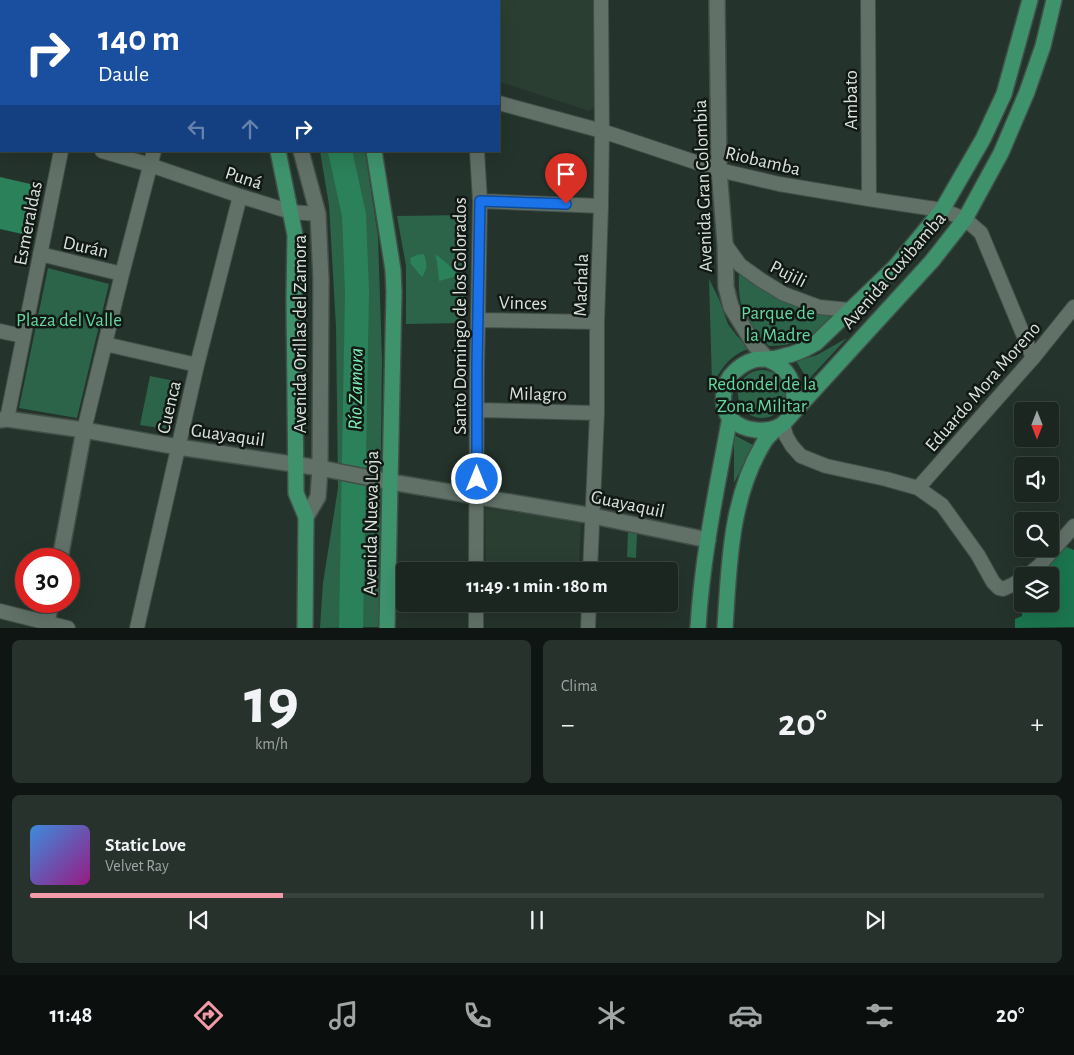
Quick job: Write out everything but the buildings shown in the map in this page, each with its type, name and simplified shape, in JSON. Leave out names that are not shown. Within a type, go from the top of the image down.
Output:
[{"type":"main road","name":"Avenida Gran Colombia","points":[[717,0],[720,170],[726,287],[731,307],[767,359]]},
{"type":"main road","name":"Avenida Cuxibamba","points":[[767,359],[800,352],[816,343],[895,267],[942,210],[983,139],[1004,94],[1030,0]]},
{"type":"main road","name":"Avenida Cuxibamba","points":[[725,628],[728,578],[735,518],[751,469],[764,442],[932,261],[965,219],[1001,153],[1027,92],[1043,46],[1054,0]]},
{"type":"main road","name":"Avenida Orillas del Zamora","points":[[278,152],[295,235],[296,493],[306,517],[305,628]]},
{"type":"main road","name":"Avenida Orillas del Zamora","points":[[301,152],[318,214],[321,280],[320,468],[318,497],[306,517]]},
{"type":"main road","name":"Avenida Nueva Loja","points":[[374,152],[393,270],[394,292],[387,628]]},
{"type":"main road","points":[[698,628],[700,593],[708,540],[730,417],[724,402],[724,391],[728,379],[734,372],[754,360],[767,359],[778,364],[789,374],[794,394],[784,422],[754,430],[746,428],[730,417]]},
{"type":"main road","name":"Guayaquil","points":[[2,417],[178,447],[320,468],[593,516],[708,540]]},
{"type":"main road","points":[[62,548],[84,430]]},
{"type":"street","name":"Machala","points":[[590,562],[597,413],[597,322],[601,206],[601,0]]},
{"type":"street","name":"Ambato","points":[[868,0],[869,199]]},
{"type":"street","name":"Riobamba","points":[[500,103],[602,131],[720,170],[779,184],[942,210],[965,219]]},
{"type":"street","name":"Esmeraldas","points":[[2,417],[23,336],[61,152]]},
{"type":"street","name":"Puná","points":[[109,152],[152,158],[240,196],[291,212],[318,214]]},
{"type":"street","name":"Santo Domingo de los Colorados","points":[[476,562],[480,201],[477,152]]},
{"type":"street","points":[[84,430],[152,158]]},
{"type":"street","name":"Cuenca","points":[[137,628],[197,365],[240,196]]},
{"type":"street","points":[[480,201],[601,206]]},
{"type":"street","points":[[965,219],[981,233],[1034,358]]},
{"type":"street","name":"Pujili","points":[[725,244],[740,265],[760,280],[784,294],[819,306],[850,310]]},
{"type":"street","name":"Durán","points":[[40,254],[122,274]]},
{"type":"street","name":"Eduardo Mora Moreno","points":[[918,488],[1034,358],[1074,307]]},
{"type":"street","name":"Vinces","points":[[478,320],[597,322]]},
{"type":"street","points":[[0,332],[23,336]]},
{"type":"street","points":[[106,344],[197,365]]},
{"type":"street","name":"Milagro","points":[[477,410],[597,413]]},
{"type":"street","points":[[784,422],[786,436],[800,456],[826,466],[918,488],[942,504],[978,555],[998,588],[1014,584]]},
{"type":"street","points":[[1038,567],[1074,526]]},
{"type":"street","points":[[0,611],[47,625],[68,628]]},
{"type":"street","points":[[476,612],[476,628]]},
{"type":"street","points":[[588,628],[589,612]]},
{"type":"shaded area","points":[[500,0],[595,0],[595,107],[589,111],[500,82]]},
{"type":"shaded area","points":[[0,177],[39,186],[31,236],[0,229]]},
{"type":"shaded area","points":[[424,254],[426,266],[422,277],[411,264],[410,258]]},
{"type":"shaded area","points":[[435,254],[448,264],[458,276],[439,281]]},
{"type":"shaded area","points":[[485,508],[581,522],[579,562],[486,562]]},
{"type":"shaded area","points":[[1062,545],[1074,550],[1074,627],[1015,628],[1015,619],[1022,616],[1022,612],[1059,612],[1059,567],[1044,567],[1052,557],[1059,557],[1059,549]]},
{"type":"green space","points":[[320,152],[365,152],[378,236],[382,359],[379,627],[320,628],[323,583],[338,488],[336,327],[329,205]]},
{"type":"green space","points":[[462,215],[464,323],[406,324],[406,266],[397,216]]},
{"type":"green space","name":"Plaza del Valle","points":[[48,268],[109,284],[77,418],[19,408]]},
{"type":"green space","name":"Parque de la Madre","points":[[739,274],[785,301],[839,314],[807,338],[791,344],[769,346],[754,331],[742,309]]},
{"type":"green space","points":[[709,279],[728,324],[750,348],[732,358],[712,384]]},
{"type":"green space","points":[[847,338],[808,380],[796,361],[817,355]]},
{"type":"green space","name":"Redondel de la Zona Militar","points":[[762,370],[771,372],[779,377],[784,385],[786,394],[784,403],[779,411],[771,416],[762,418],[753,416],[745,411],[740,403],[738,394],[740,385],[745,377],[753,372]]},
{"type":"green space","points":[[150,376],[175,381],[166,429],[140,425]]},
{"type":"green space","points":[[734,435],[753,445],[734,483]]},
{"type":"green space","points":[[628,532],[637,534],[636,558],[627,557]]},
{"type":"waterway","name":"Río Zamora","points":[[340,152],[354,215],[357,291],[351,628]]},
{"type":"route","points":[[477,479],[480,201],[566,204]]}]
